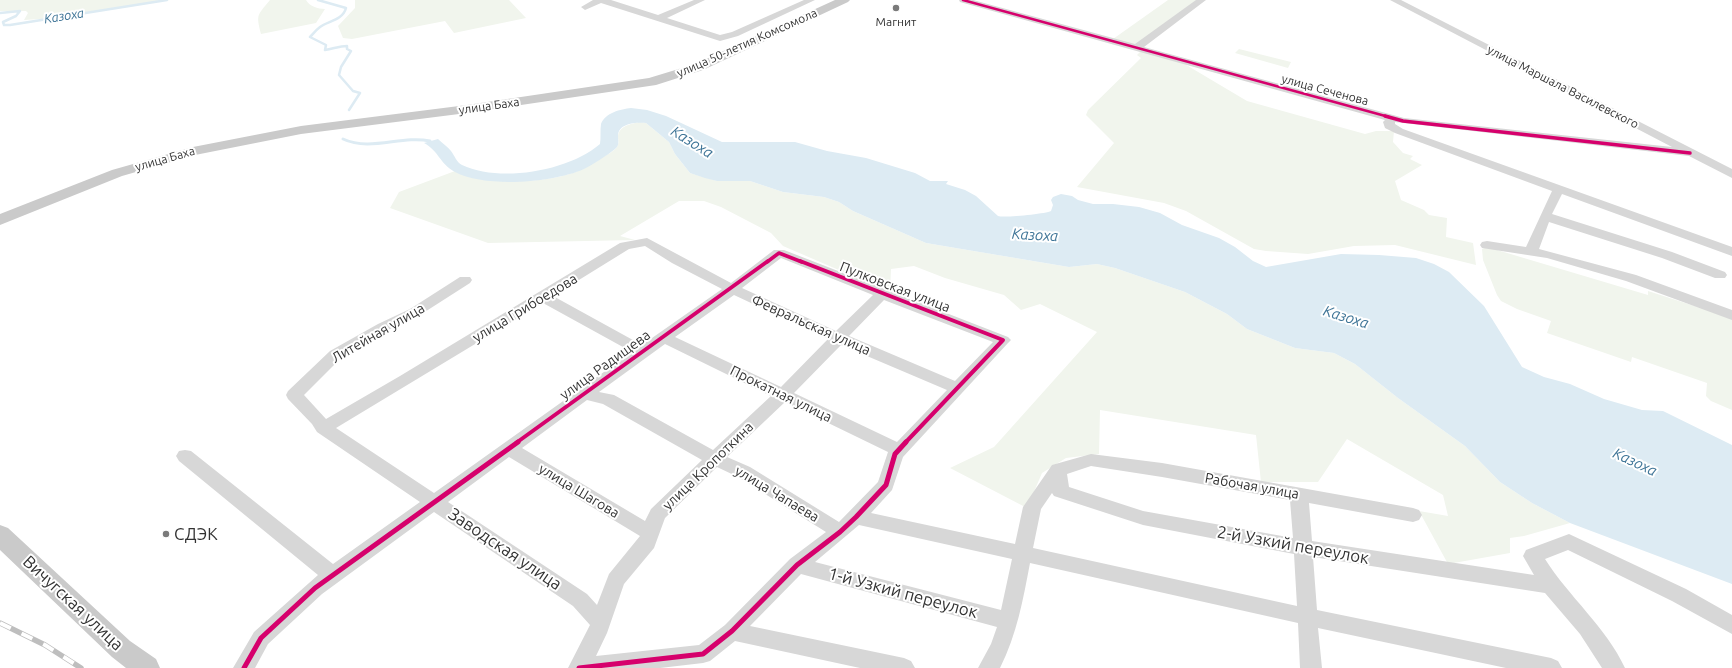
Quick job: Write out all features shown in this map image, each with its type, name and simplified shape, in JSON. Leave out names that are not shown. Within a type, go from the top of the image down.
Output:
[{"type":"main road","name":"улица 50-летия Комсомола","points":[[625,87],[662,79],[699,67],[844,0]]},
{"type":"main road","name":"улица Баха","points":[[0,220],[95,181],[168,157],[241,141],[337,125],[467,110],[625,87]]},
{"type":"main road","name":"Вичугская улица","points":[[0,535],[121,649],[147,668]]},
{"type":"street","points":[[585,7],[601,0],[652,18],[659,18],[720,38],[735,34],[811,0]]},
{"type":"street","points":[[659,18],[701,0]]},
{"type":"street","name":"улица Сеченова","points":[[963,0],[1403,121],[1504,134],[1690,153]]},
{"type":"street","points":[[1136,48],[1202,0]]},
{"type":"street","name":"улица Маршала Василевского","points":[[1400,1],[1732,174]]},
{"type":"street","points":[[1392,118],[1388,123],[1393,128],[1732,252]]},
{"type":"street","points":[[1531,251],[1545,216],[1559,188]]},
{"type":"street","points":[[1545,216],[1667,255],[1720,275]]},
{"type":"street","name":"Февральская улица","points":[[646,242],[679,263],[732,289],[839,339],[958,388]]},
{"type":"street","name":"улица Грибоедова","points":[[324,428],[406,380],[625,246],[646,242]]},
{"type":"street","points":[[1487,245],[1531,251],[1631,278],[1732,315]]},
{"type":"street","name":"улица Радищева","points":[[439,499],[508,448],[732,289],[779,253]]},
{"type":"street","name":"Пулковская улица","points":[[779,253],[1003,340],[958,388]]},
{"type":"street","name":"Литейная улица","points":[[324,428],[294,395],[335,355],[383,327],[415,312],[465,280]]},
{"type":"street","name":"улица Кропоткина","points":[[579,668],[601,623],[616,580],[647,543],[657,514],[782,395],[882,294]]},
{"type":"street","points":[[543,297],[643,352]]},
{"type":"street","name":"Прокатная улица","points":[[663,338],[899,450]]},
{"type":"street","points":[[579,668],[703,654],[732,630],[797,565],[840,532],[856,517],[886,485],[895,454],[958,388]]},
{"type":"street","name":"улица Чапаева","points":[[584,394],[608,399],[714,459],[744,472],[840,532]]},
{"type":"street","name":"Заводская улица","points":[[324,428],[439,499],[580,600],[601,623]]},
{"type":"street","name":"улица Шагова","points":[[508,448],[650,533]]},
{"type":"street","points":[[185,456],[332,576]]},
{"type":"street","name":"Рабочая улица","points":[[1058,470],[1091,460],[1162,470],[1413,515]]},
{"type":"street","points":[[989,668],[1000,647],[1009,621],[1021,554],[1032,507],[1058,470]]},
{"type":"street","name":"2-й Узкий переулок","points":[[1058,470],[1060,491],[1143,518],[1304,548],[1551,586]]},
{"type":"street","points":[[1299,494],[1312,668]]},
{"type":"street","points":[[244,668],[261,638],[315,588],[439,499]]},
{"type":"street","points":[[856,517],[1308,617],[1551,668]]},
{"type":"street","points":[[1614,668],[1587,628],[1551,586],[1533,556],[1569,542],[1679,595],[1732,625]]},
{"type":"street","name":"1-й Узкий переулок","points":[[797,565],[1009,621]]},
{"type":"street","points":[[732,630],[904,668]]},
{"type":"shaded area","points":[[0,0],[170,0],[56,18],[24,20],[28,13],[26,11],[0,11]]},
{"type":"shaded area","points":[[270,0],[306,0],[314,7],[325,9],[316,23],[261,34],[258,19],[262,9]]},
{"type":"shaded area","points":[[355,0],[509,0],[526,18],[454,33],[445,21],[352,39],[343,38],[338,26],[355,8]]},
{"type":"shaded area","points":[[1168,0],[1197,0],[1136,45],[1113,39]]},
{"type":"shaded area","points":[[1239,49],[1291,62],[1288,68],[1235,53]]},
{"type":"shaded area","points":[[1141,51],[1183,63],[1247,101],[1365,134],[1376,131],[1394,131],[1393,142],[1403,153],[1413,156],[1410,159],[1422,165],[1395,181],[1401,200],[1424,210],[1429,215],[1447,218],[1446,237],[1473,243],[1476,265],[1395,245],[1354,246],[1308,254],[1254,249],[1186,211],[1164,203],[1077,187],[1114,143],[1086,115],[1088,110],[1141,58],[1137,55]]},
{"type":"shaded area","points":[[639,122],[646,123],[669,142],[675,154],[690,173],[717,181],[750,181],[783,192],[824,197],[839,202],[853,211],[926,243],[1069,267],[1097,264],[1115,268],[1185,292],[1227,314],[1247,329],[1295,348],[1334,353],[1355,364],[1398,398],[1465,446],[1500,482],[1532,503],[1570,523],[1524,536],[1510,538],[1510,553],[1448,564],[1419,511],[1448,516],[1443,495],[1347,439],[1318,482],[1261,482],[1256,435],[1100,410],[1099,454],[1066,458],[1042,473],[1027,508],[950,468],[994,447],[1097,332],[1040,304],[1021,310],[1004,295],[945,278],[914,266],[891,269],[890,292],[783,246],[771,233],[721,207],[704,201],[679,201],[620,236],[635,240],[488,243],[390,208],[399,192],[455,171],[469,176],[501,181],[537,180],[569,174],[583,169],[613,151],[618,145],[618,136],[621,130],[626,126]]},
{"type":"shaded area","points":[[1487,247],[1648,295],[1648,291],[1732,318],[1732,410],[1711,401],[1706,396],[1707,383],[1632,357],[1631,362],[1547,333],[1551,321],[1517,309],[1501,301],[1497,295],[1483,260],[1482,249]]},
{"type":"water","points":[[631,108],[647,110],[666,116],[722,142],[795,142],[827,151],[866,158],[915,173],[930,181],[948,181],[946,184],[965,190],[976,196],[998,216],[1024,215],[1051,211],[1053,205],[1051,200],[1053,197],[1061,194],[1072,196],[1078,200],[1093,204],[1113,204],[1139,207],[1160,213],[1182,225],[1219,238],[1235,247],[1253,261],[1266,267],[1341,254],[1416,258],[1434,264],[1449,272],[1484,306],[1522,367],[1544,377],[1570,384],[1604,399],[1642,410],[1663,411],[1732,445],[1732,584],[1570,523],[1532,503],[1500,482],[1465,446],[1398,398],[1355,364],[1334,353],[1295,348],[1247,329],[1227,314],[1185,292],[1115,268],[1097,264],[1069,267],[926,243],[853,211],[839,202],[824,197],[783,192],[750,181],[717,181],[705,178],[690,173],[675,154],[669,142],[646,123],[633,123],[622,128],[618,135],[618,146],[604,157],[584,169],[555,178],[519,182],[483,180],[468,177],[455,172],[442,161],[429,146],[424,143],[438,139],[450,150],[460,164],[478,170],[495,173],[534,171],[571,161],[587,153],[600,144],[601,124],[603,120],[610,114],[623,109]]},
{"type":"waterway","name":"Казоха","points":[[0,13],[20,11],[16,16],[3,22],[4,25],[10,25],[167,0]]},
{"type":"waterway","name":"Казоха","points":[[318,0],[346,8],[339,18],[323,25],[310,37],[326,45],[325,50],[347,46],[347,49],[351,51],[341,67],[339,75],[353,91],[360,93],[349,110]]},
{"type":"waterway","name":"Казоха","points":[[343,139],[354,143],[364,144],[408,140],[430,141]]},
{"type":"railway","points":[[0,623],[45,645],[81,668]]},
{"type":"cycle path","points":[[963,0],[1403,121],[1690,153]]},
{"type":"cycle path","points":[[244,668],[261,638],[315,588],[732,289],[779,253],[1003,340],[895,454],[886,485],[856,517],[840,532],[797,565],[732,631],[703,654],[579,668]]},
{"type":"place","name":"Магнит","points":[[896,8]]},
{"type":"place","name":"СДЭК","points":[[166,534]]}]
